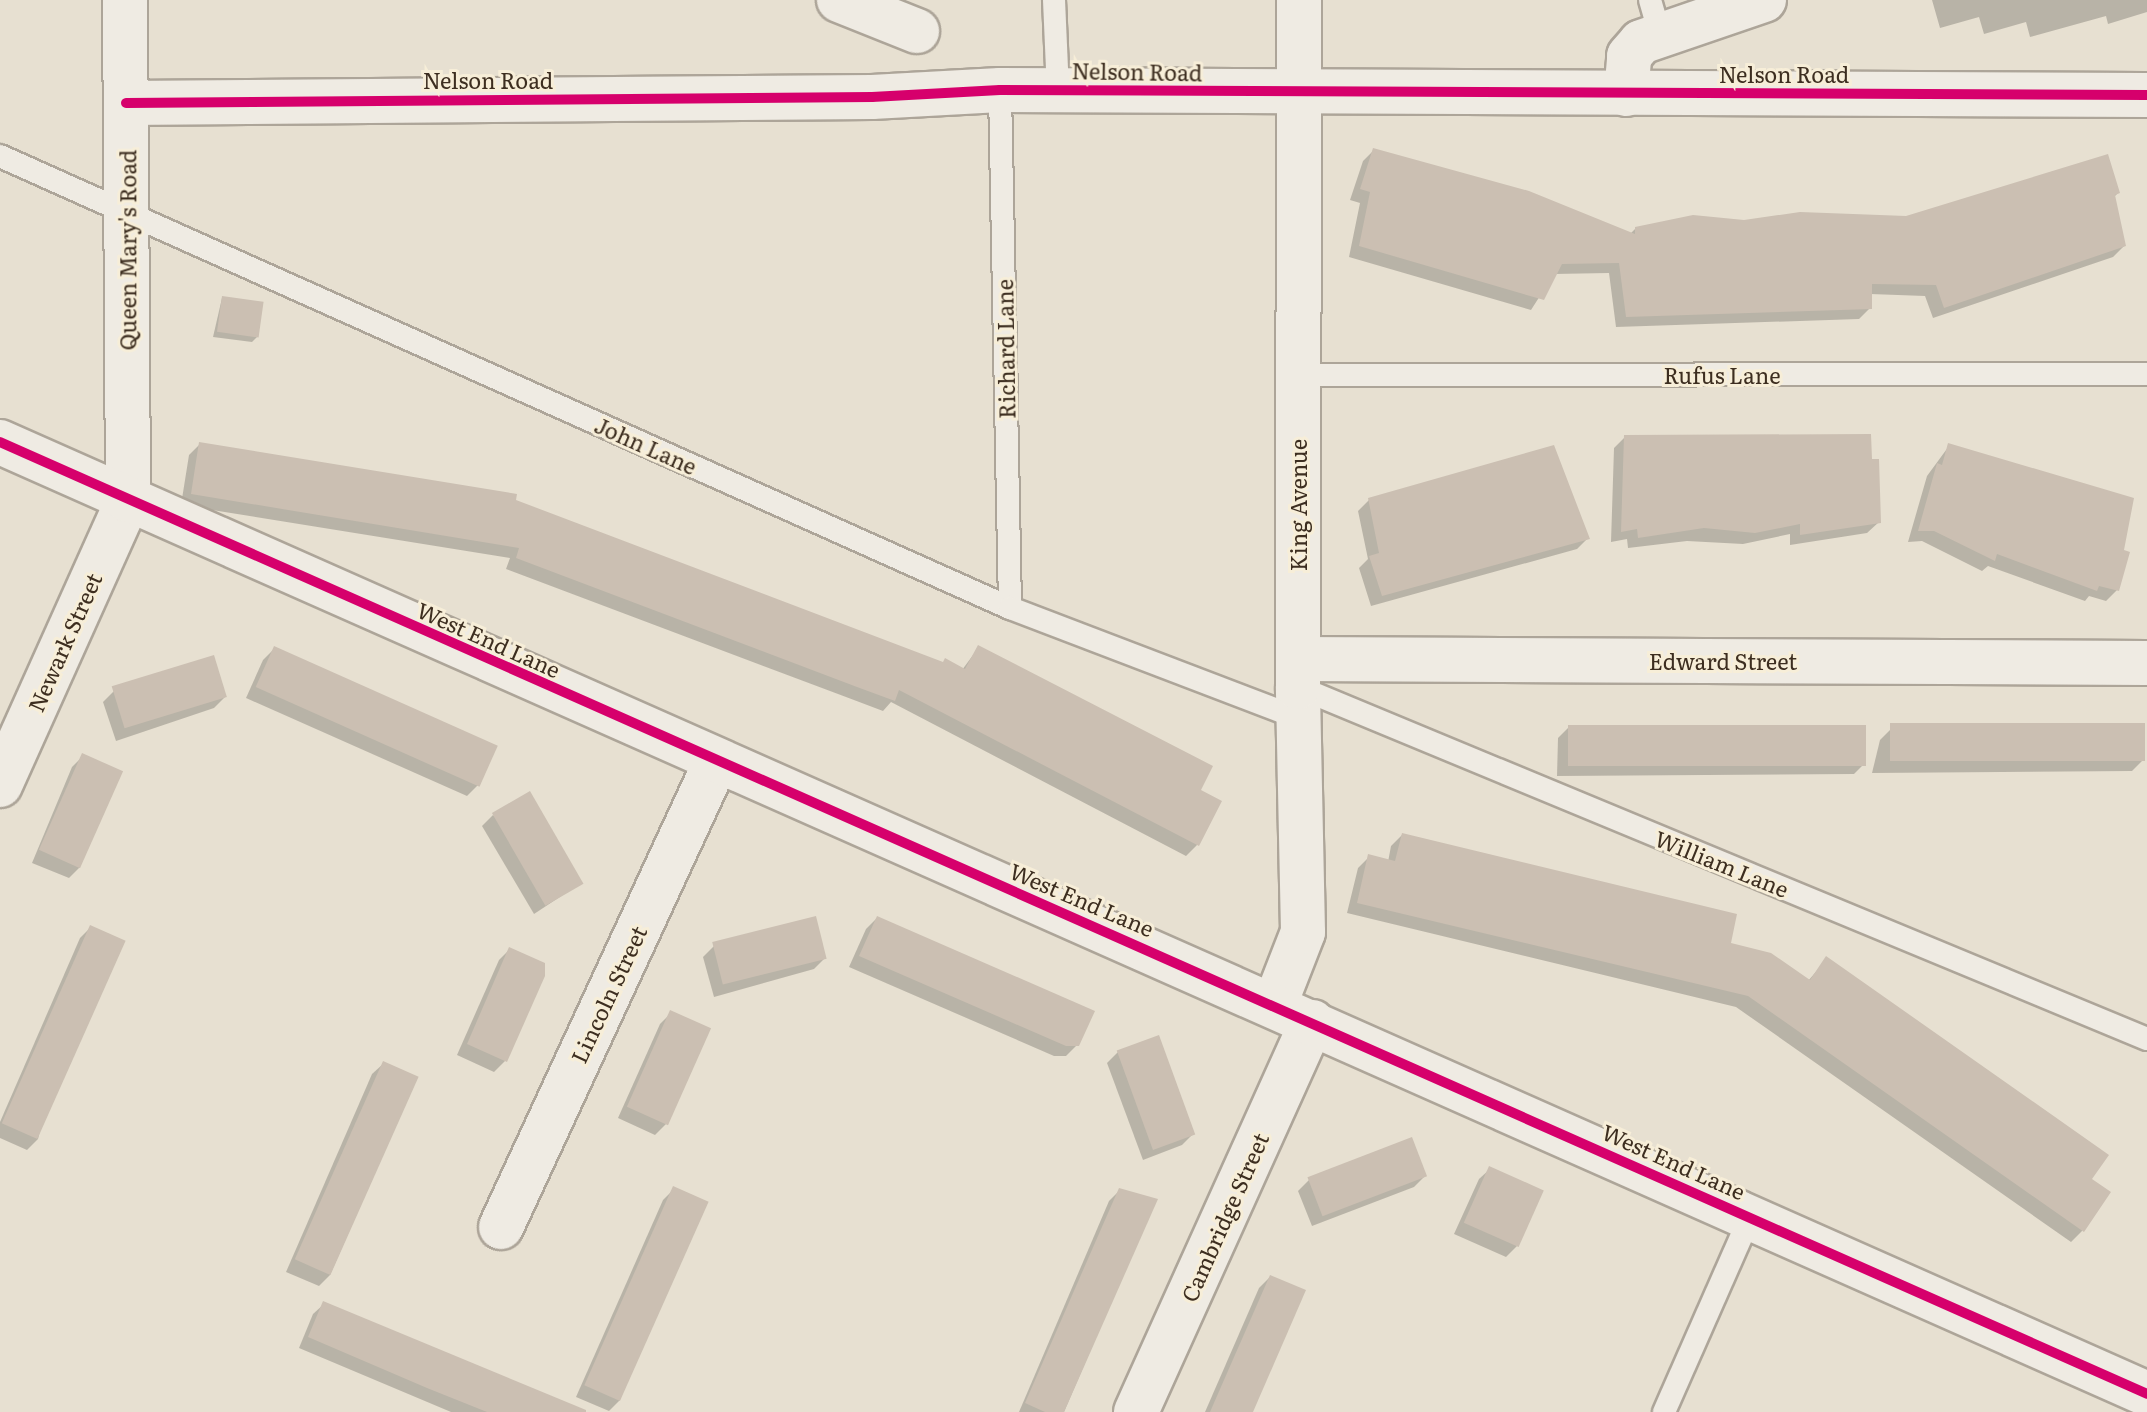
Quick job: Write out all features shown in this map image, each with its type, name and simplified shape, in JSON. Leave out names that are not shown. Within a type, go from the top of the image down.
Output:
[{"type":"street","name":"Queen Mary's Road","points":[[125,0],[128,500]]},
{"type":"street","points":[[839,0],[917,31]]},
{"type":"street","name":"King Avenue","points":[[1293,1013],[1303,932],[1298,688],[1299,0]]},
{"type":"street","points":[[1626,94],[1629,56],[1655,17],[1764,0]]},
{"type":"street","name":"Nelson Road","points":[[126,103],[872,97],[1000,90],[1299,94],[2147,95]]},
{"type":"street","name":"West End Lane","points":[[0,442],[2147,1394]]},
{"type":"street","name":"Newark Street","points":[[0,785],[128,500]]},
{"type":"street","name":"Edward Street","points":[[1298,688],[2147,663]]},
{"type":"street","name":"Lincoln Street","points":[[501,1227],[716,762]]},
{"type":"street","name":"Cambridge Street","points":[[1136,1412],[1293,1013]]},
{"type":"lane","points":[[1054,0],[1058,90]]},
{"type":"lane","name":"Richard Lane","points":[[1000,90],[1010,608]]},
{"type":"lane","name":"John Lane","points":[[0,156],[1010,608],[1298,688]]},
{"type":"lane","name":"Rufus Lane","points":[[1297,375],[2147,374]]},
{"type":"lane","name":"William Lane","points":[[1298,688],[2147,1039]]},
{"type":"lane","points":[[1664,1412],[1750,1217]]},
{"type":"building","points":[[1373,148],[1529,191],[1635,234],[1635,227],[1693,215],[1744,220],[1800,212],[1906,216],[2108,154],[2120,193],[2115,195],[2126,246],[1944,308],[1936,285],[1872,284],[1872,309],[1626,317],[1619,263],[1562,264],[1544,300],[1359,246],[1370,192],[1360,189]]},
{"type":"building","points":[[222,296],[264,302],[259,337],[217,332]]},
{"type":"building","points":[[1871,434],[1872,459],[1879,459],[1881,523],[1800,535],[1800,524],[1755,533],[1704,528],[1638,538],[1637,529],[1621,532],[1624,435]]},
{"type":"building","points":[[199,442],[517,494],[516,500],[943,662],[945,658],[965,669],[978,645],[1213,766],[1201,790],[1222,801],[1199,846],[899,690],[895,701],[857,687],[516,558],[519,548],[191,494]]},
{"type":"building","points":[[1948,443],[2134,498],[2124,550],[2130,552],[2119,591],[2099,586],[2097,591],[1997,554],[1995,561],[1934,531],[1918,531],[1937,463],[1942,465]]},
{"type":"building","points":[[1554,445],[1590,539],[1382,596],[1369,556],[1379,553],[1368,498]]},
{"type":"building","points":[[274,646],[498,746],[480,787],[256,687]]},
{"type":"building","points":[[214,655],[227,697],[125,728],[112,686]]},
{"type":"building","points":[[1890,723],[2145,723],[2145,761],[1890,761]]},
{"type":"building","points":[[1568,725],[1866,725],[1866,766],[1568,766]]},
{"type":"building","points":[[82,753],[123,771],[80,868],[39,850]]},
{"type":"building","points":[[530,791],[584,884],[545,906],[492,813]]},
{"type":"building","points":[[1402,833],[1737,914],[1731,943],[1771,953],[1810,980],[1826,956],[2109,1155],[2092,1179],[2111,1192],[2084,1232],[1748,996],[1357,903],[1368,854],[1395,861]]},
{"type":"building","points":[[816,916],[827,959],[723,985],[712,942]]},
{"type":"building","points":[[877,916],[1095,1011],[1079,1046],[1066,1046],[859,956]]},
{"type":"building","points":[[90,925],[126,941],[37,1139],[2,1123]]},
{"type":"building","points":[[509,947],[545,963],[545,976],[507,1062],[467,1044]]},
{"type":"building","points":[[670,1010],[711,1028],[668,1125],[627,1107]]},
{"type":"building","points":[[1159,1035],[1195,1135],[1153,1150],[1117,1050]]},
{"type":"building","points":[[383,1061],[419,1077],[330,1275],[295,1259]]},
{"type":"building","points":[[1412,1137],[1427,1176],[1322,1216],[1307,1177]]},
{"type":"building","points":[[1489,1166],[1544,1190],[1519,1247],[1464,1223]]},
{"type":"building","points":[[673,1186],[709,1202],[620,1401],[584,1385]]},
{"type":"building","points":[[1119,1188],[1158,1199],[1064,1412],[1045,1412],[1025,1403]]},
{"type":"building","points":[[1270,1275],[1306,1290],[1253,1412],[1210,1412]]},
{"type":"building","points":[[323,1301],[586,1412],[487,1412],[427,1388],[308,1337]]},
{"type":"cycle path","points":[[126,103],[872,97],[1000,90],[2147,95]]},
{"type":"cycle path","points":[[0,442],[2147,1394]]}]
